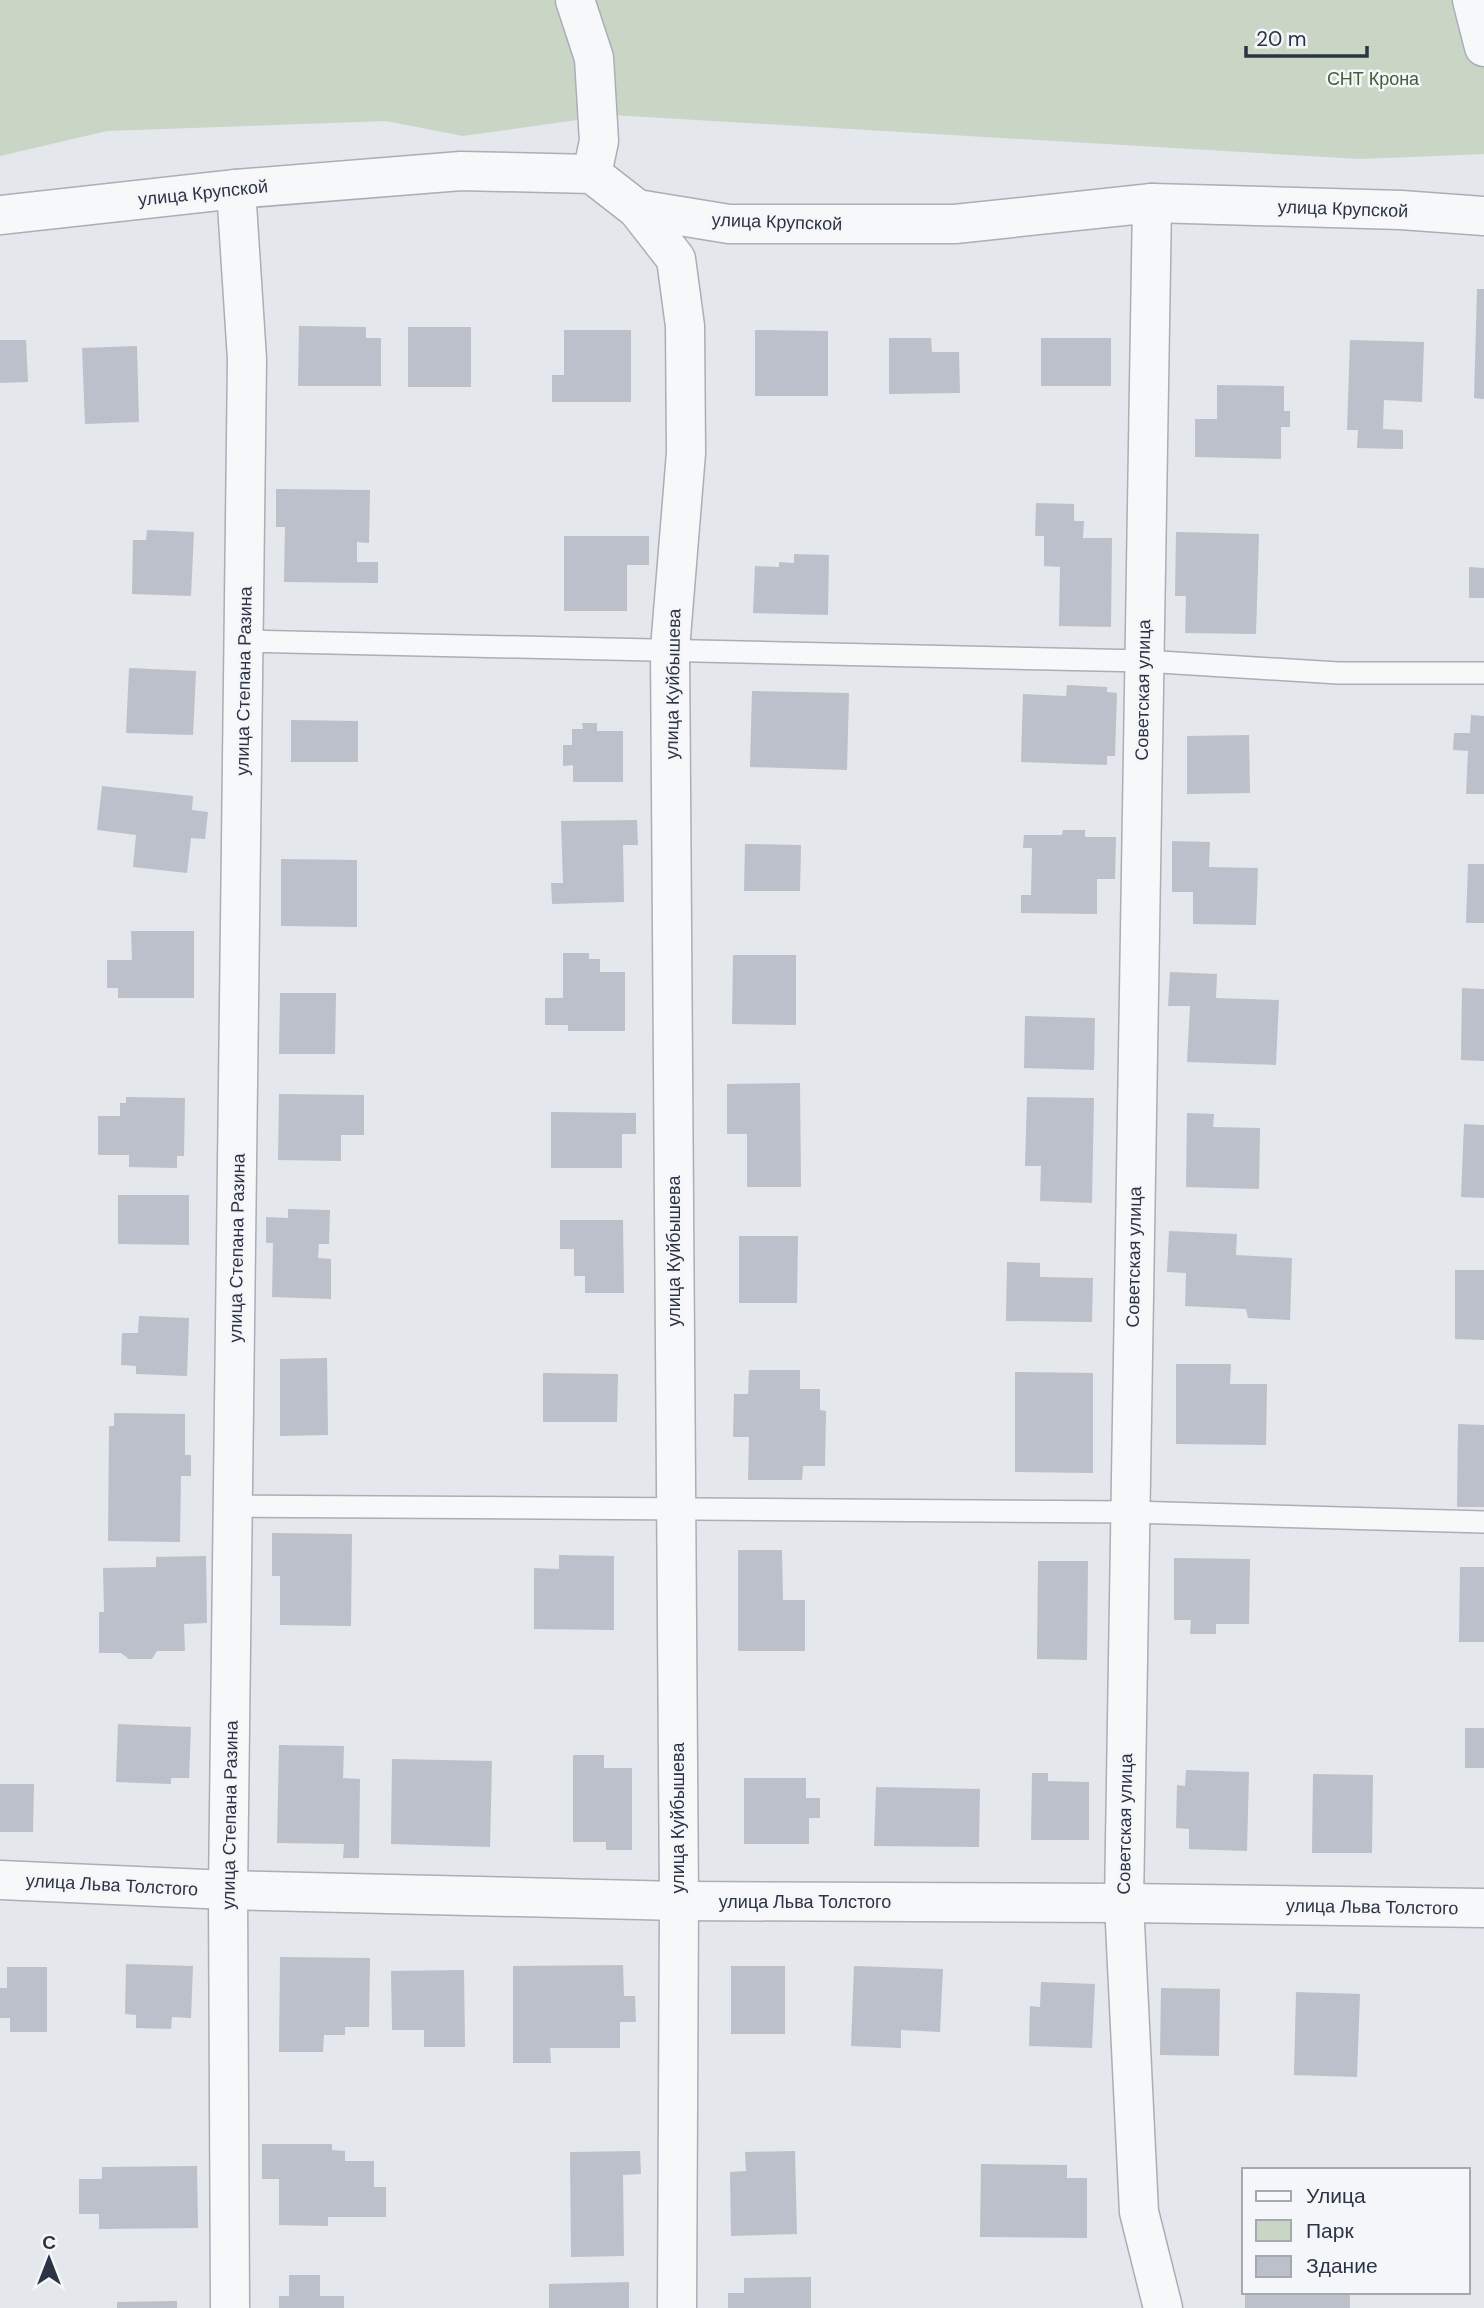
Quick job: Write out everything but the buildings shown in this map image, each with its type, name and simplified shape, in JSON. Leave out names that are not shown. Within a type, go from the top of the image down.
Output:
[{"type":"street","points":[[575,0],[594,58],[599,141],[592,174]]},
{"type":"street","points":[[1472,0],[1484,47]]},
{"type":"street","name":"улица Крупской","points":[[0,215],[236,189],[461,171],[592,174],[637,209],[729,224],[955,224],[1152,203],[1401,210],[1484,216]]},
{"type":"street","name":"улица Степана Разина","points":[[230,2308],[228,1890],[247,359],[236,189]]},
{"type":"street","name":"Советская улица","points":[[1152,203],[1124,1903],[1139,2212],[1163,2308]]},
{"type":"street","name":"улица Куйбышева","points":[[637,209],[676,259],[685,326],[686,453],[670,649],[679,1901],[677,2308]]},
{"type":"street","name":"улица Льва Толстого","points":[[0,1880],[228,1890],[679,1901],[1484,1908]]},
{"type":"lane","points":[[245,641],[1144,661],[1338,673],[1484,673]]},
{"type":"lane","points":[[234,1506],[1130,1511],[1484,1522]]},
{"type":"green space","name":"СНТ Крона","points":[[0,0],[1484,0],[1484,154],[1360,159],[612,115],[463,136],[386,121],[107,131],[0,156]]}]
